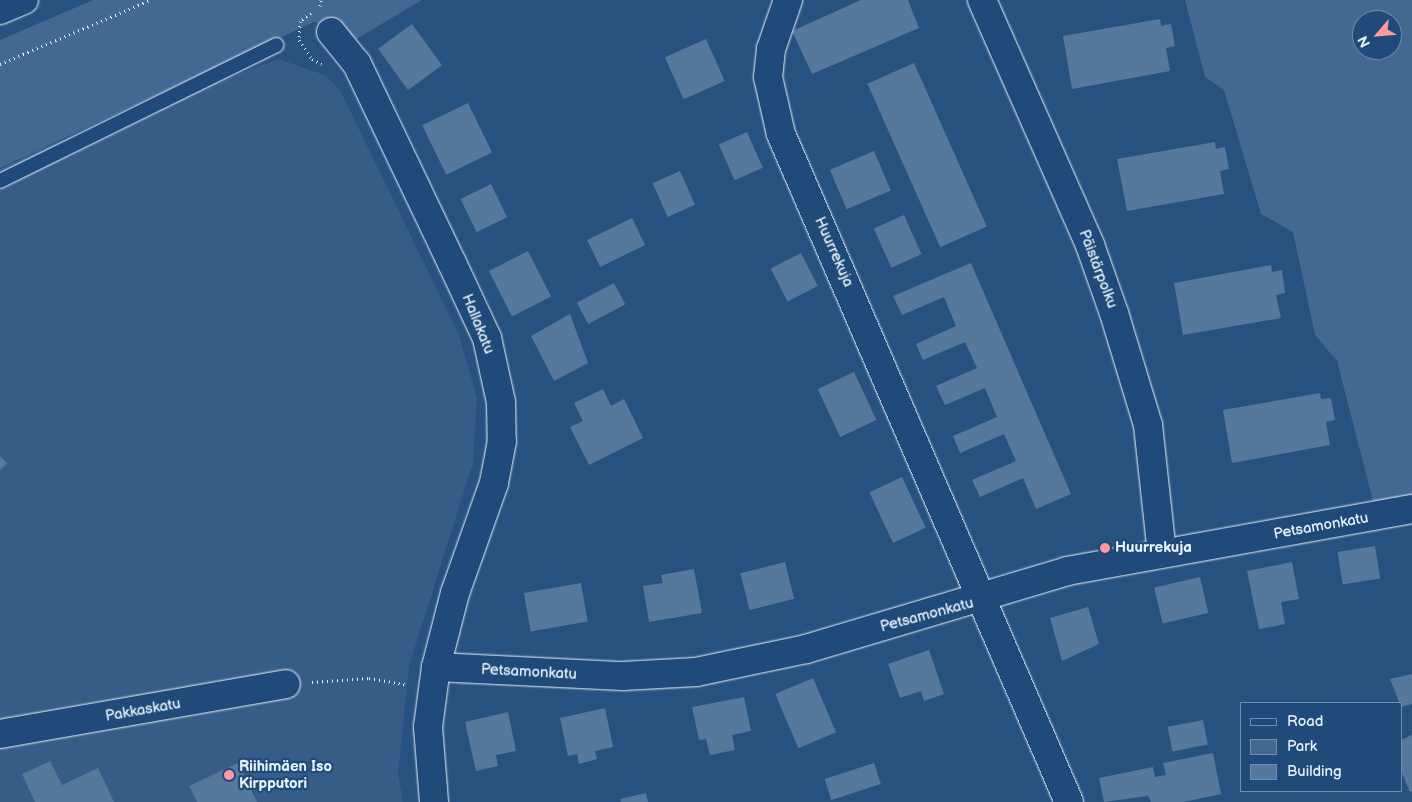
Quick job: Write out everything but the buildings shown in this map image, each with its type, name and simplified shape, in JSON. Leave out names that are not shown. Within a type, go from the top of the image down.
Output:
[{"type":"street","points":[[0,10],[24,0]]},
{"type":"street","name":"Huurrekuja","points":[[788,0],[770,49],[771,104],[984,599],[1069,802]]},
{"type":"street","name":"Päistärpolku","points":[[982,0],[1090,245],[1114,313],[1148,425],[1162,553]]},
{"type":"street","name":"Hallakatu","points":[[331,32],[357,64],[387,123],[487,338],[501,402],[502,441],[494,483],[455,593],[436,679],[428,727],[434,802]]},
{"type":"street","name":"Petsamonkatu","points":[[436,679],[623,676],[696,672],[806,649],[984,599],[1067,571],[1412,509]]},
{"type":"street","name":"Pakkaskatu","points":[[0,734],[286,684]]},
{"type":"lane","points":[[0,180],[276,45]]},
{"type":"path","points":[[0,64],[150,0]]},
{"type":"path","points":[[321,0],[323,4],[300,21],[298,32],[304,50],[325,65]]},
{"type":"path","points":[[286,684],[369,678],[436,679]]},
{"type":"shaded area","points":[[278,59],[325,75],[340,90],[459,335],[477,398],[473,463],[409,666],[398,774],[403,802],[0,802],[0,169],[40,149]]},
{"type":"green space","points":[[93,0],[422,0],[355,40],[344,29],[314,22],[0,168],[0,40]]},
{"type":"green space","points":[[1185,0],[1412,0],[1412,497],[1374,505],[1337,361],[1315,335],[1293,232],[1261,214],[1224,90],[1205,77]]},
{"type":"place","name":"Huurrekuja","points":[[1105,548]]},
{"type":"place","name":"Riihimäen Iso Kirpputori","points":[[229,775]]}]
